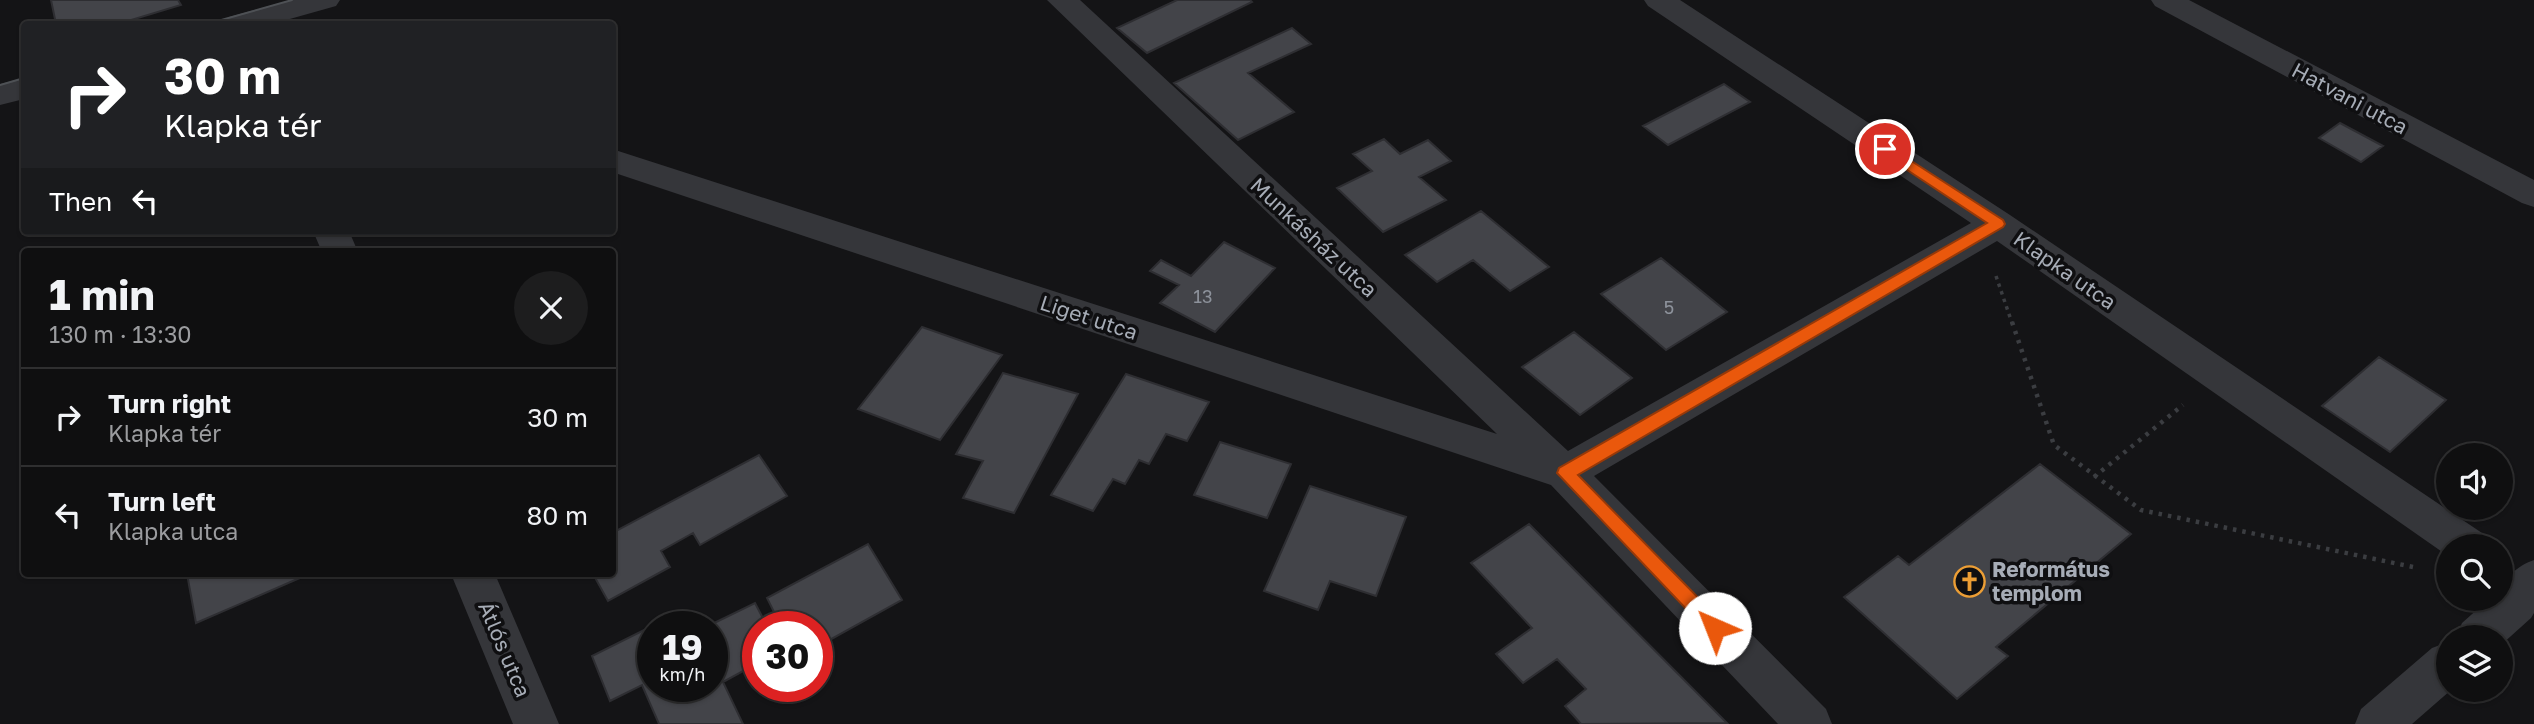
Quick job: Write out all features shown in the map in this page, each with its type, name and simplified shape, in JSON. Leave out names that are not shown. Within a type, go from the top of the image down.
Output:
[{"type":"street","points":[[241,18],[324,0]]},
{"type":"street","name":"Munkásház utca","points":[[1062,0],[1565,473],[1809,724]]},
{"type":"street","name":"Klapka utca","points":[[1659,0],[1990,228],[2449,534]]},
{"type":"street","name":"Hatvani utca","points":[[2166,0],[2534,195]]},
{"type":"street","points":[[0,95],[21,89]]},
{"type":"street","name":"Liget utca","points":[[616,161],[1565,473]]},
{"type":"street","points":[[1565,473],[1990,228]]},
{"type":"street","name":"Átlós utca","points":[[474,577],[536,724]]},
{"type":"street","points":[[2491,625],[2515,604],[2524,582]]},
{"type":"street","points":[[2378,724],[2436,673]]},
{"type":"path","points":[[1990,228],[2054,445],[2094,477],[2141,510],[2421,568]]},
{"type":"path","points":[[2094,477],[2187,402]]},
{"type":"building","points":[[51,0],[178,0],[181,5],[128,21],[55,21]]},
{"type":"building","points":[[1177,0],[1252,2],[1147,53],[1117,28]]},
{"type":"building","points":[[1292,28],[1311,44],[1248,73],[1294,112],[1238,140],[1174,83]]},
{"type":"building","points":[[1724,84],[1750,102],[1668,145],[1643,126]]},
{"type":"building","points":[[2340,123],[2383,146],[2361,162],[2319,138]]},
{"type":"building","points":[[1384,139],[1400,154],[1428,140],[1451,161],[1419,177],[1446,200],[1383,232],[1337,188],[1372,171],[1353,154]]},
{"type":"building","points":[[1481,211],[1549,267],[1510,291],[1473,260],[1437,282],[1405,255]]},
{"type":"building","points":[[1224,242],[1275,268],[1215,332],[1160,303],[1179,285],[1150,271],[1161,260],[1191,276]]},
{"type":"building","points":[[1661,258],[1727,312],[1666,350],[1601,294]]},
{"type":"building","points":[[922,327],[1002,355],[940,440],[858,409]]},
{"type":"building","points":[[1574,332],[1632,378],[1580,415],[1522,367]]},
{"type":"building","points":[[2379,357],[2446,400],[2390,452],[2322,406]]},
{"type":"building","points":[[1003,373],[1078,394],[1014,513],[963,498],[983,461],[956,454]]},
{"type":"building","points":[[1126,374],[1209,402],[1187,441],[1166,434],[1149,464],[1139,460],[1125,484],[1113,479],[1093,511],[1051,495]]},
{"type":"building","points":[[1220,442],[1291,464],[1267,518],[1194,495]]},
{"type":"building","points":[[759,455],[787,496],[700,545],[693,533],[661,551],[670,567],[608,601],[595,577],[616,577],[616,531]]},
{"type":"building","name":"Református templom","points":[[2040,464],[2131,534],[1996,647],[2008,656],[1957,699],[1844,597],[1898,556],[1909,565]]},
{"type":"building","points":[[1310,486],[1406,517],[1376,596],[1330,581],[1318,610],[1264,591]]},
{"type":"building","points":[[1529,524],[1727,723],[1581,724],[1565,706],[1586,689],[1557,659],[1523,683],[1496,654],[1532,628],[1471,563]]},
{"type":"building","points":[[868,544],[902,600],[833,638],[833,611],[774,611],[767,598]]},
{"type":"building","points":[[188,577],[302,577],[196,623]]},
{"type":"building","points":[[755,603],[759,611],[742,611],[742,672],[728,679],[728,616]]},
{"type":"building","points":[[637,634],[637,688],[610,701],[592,656]]},
{"type":"building","points":[[728,692],[743,724],[659,724],[649,702],[728,702]]},
{"type":"tram line","points":[[218,21],[292,0]]},
{"type":"tram line","points":[[0,85],[21,79]]},
{"type":"place","name":"Református templom","points":[[1969,581]]},
{"type":"route","points":[[1715,628],[1565,473],[1998,224],[1885,149]]}]
